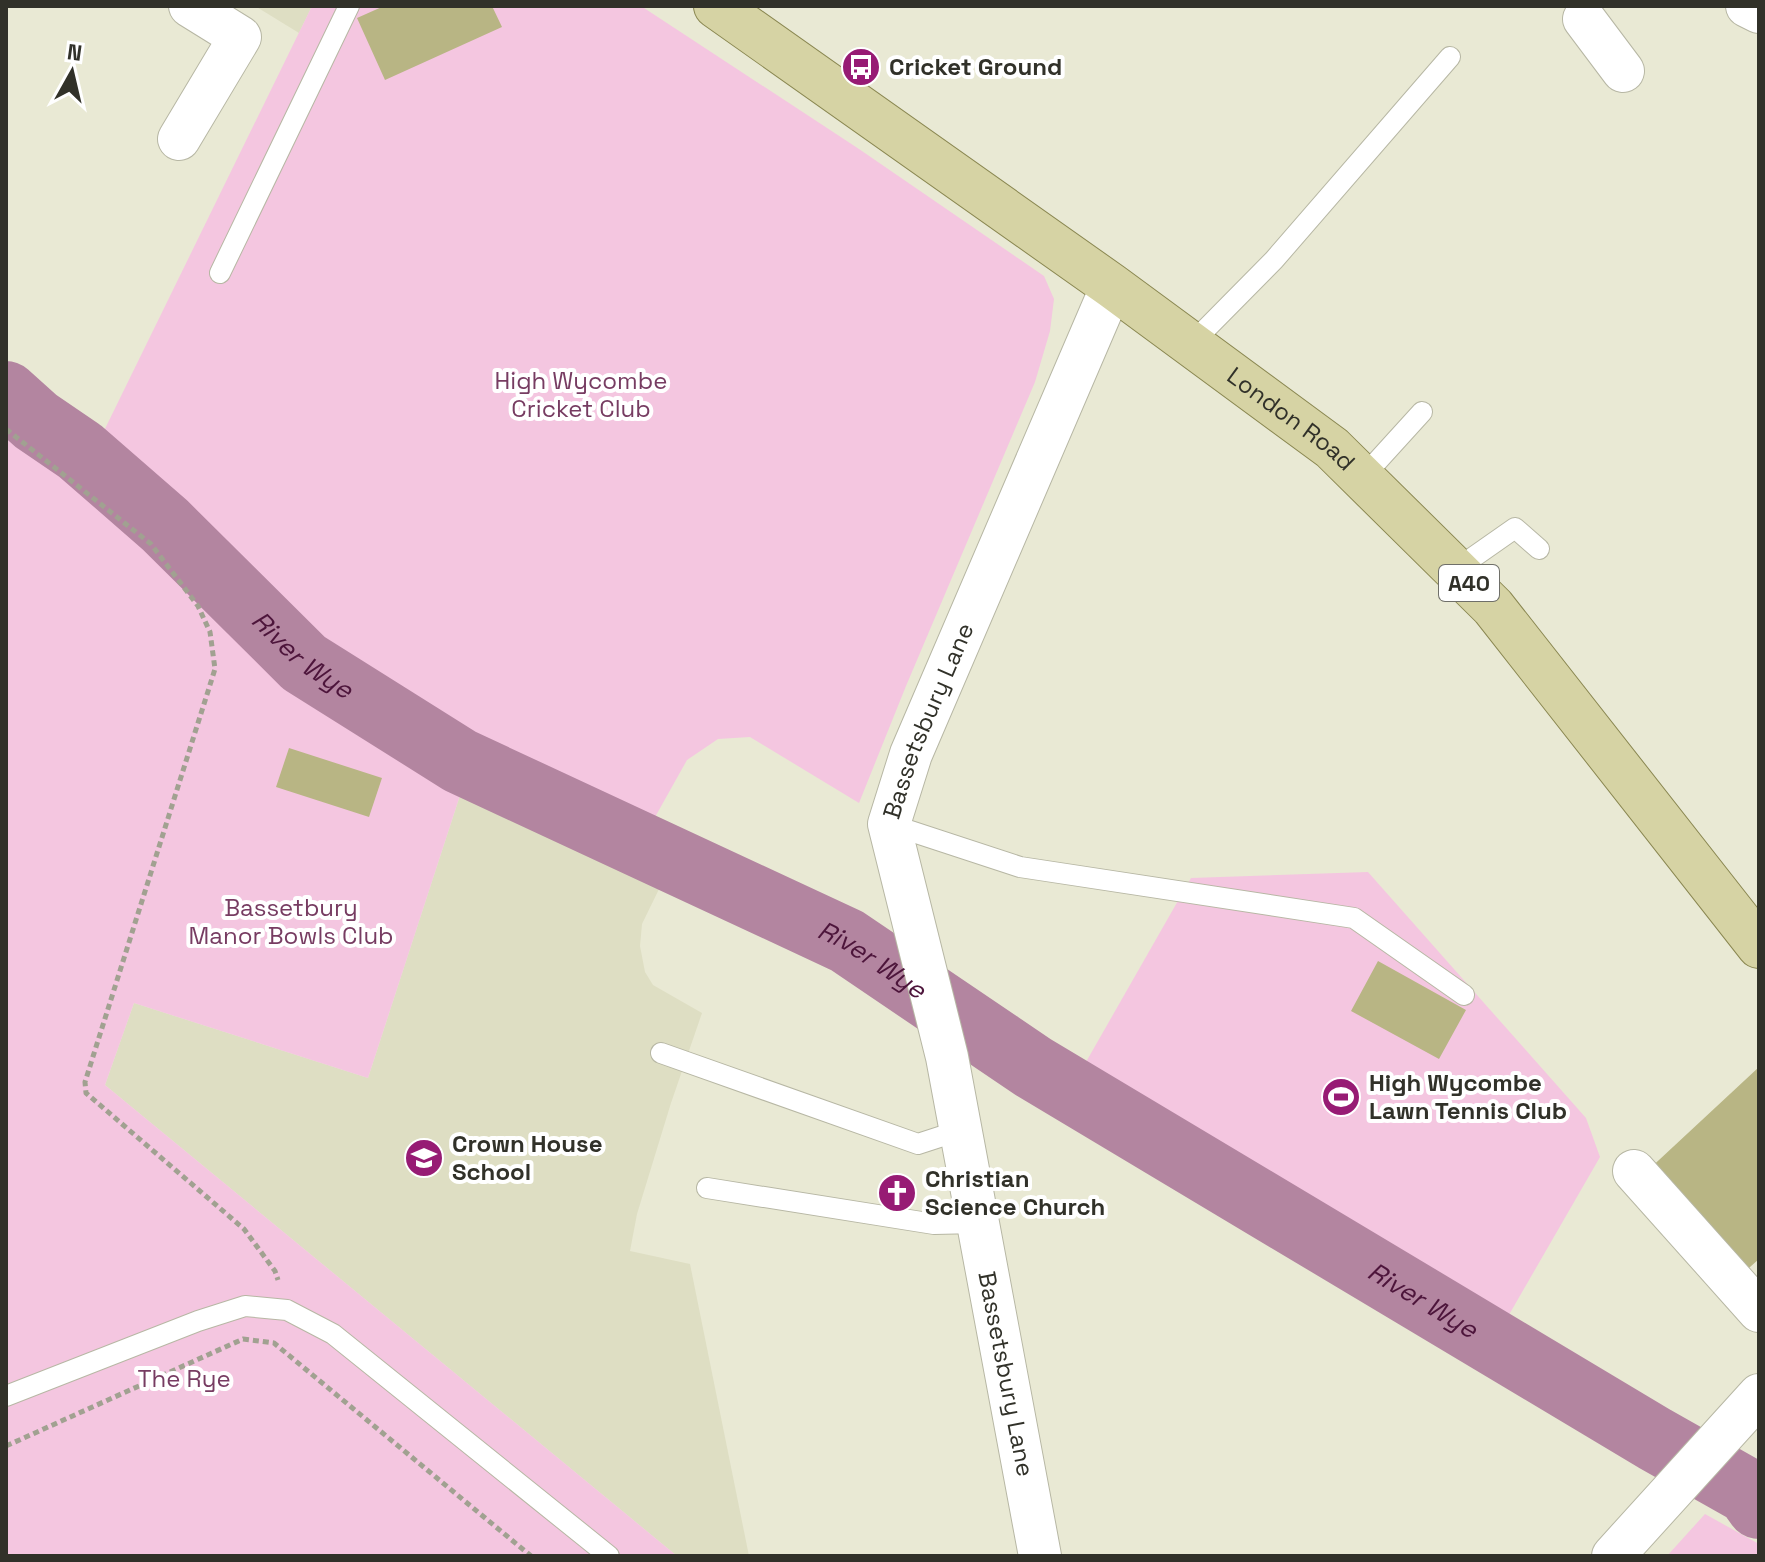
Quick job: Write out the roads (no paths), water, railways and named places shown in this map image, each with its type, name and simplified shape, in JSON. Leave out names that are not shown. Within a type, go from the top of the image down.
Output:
[{"type":"main road","name":"London Road","points":[[736,11],[1332,448],[1493,607],[1759,946]]},
{"type":"street","points":[[179,139],[240,37],[190,6]]},
{"type":"street","points":[[1747,6],[1759,12]]},
{"type":"street","points":[[1588,10],[1623,71]]},
{"type":"street","name":"Bassetsbury Lane","points":[[1040,1556],[947,1057],[889,824],[911,754],[1112,286]]},
{"type":"street","points":[[1634,1171],[1759,1311]]},
{"type":"street","points":[[1613,1556],[1746,1409]]},
{"type":"lane","points":[[220,273],[349,6]]},
{"type":"lane","points":[[1191,344],[1274,260],[1450,57]]},
{"type":"lane","points":[[1362,478],[1422,412]]},
{"type":"lane","points":[[1455,570],[1515,528],[1539,549]]},
{"type":"lane","points":[[889,824],[1020,867],[1354,918],[1464,995]]},
{"type":"lane","points":[[661,1053],[918,1144],[961,1130]]},
{"type":"lane","points":[[707,1188],[934,1224],[978,1223]]},
{"type":"lane","points":[[6,1396],[198,1321],[245,1306],[287,1310],[333,1334],[609,1556]]},
{"type":"waterway","name":"River Wye","points":[[6,394],[36,421],[80,451],[165,525],[304,663],[460,761],[847,941],[1033,1067],[1655,1439],[1749,1492],[1759,1506]]},
{"type":"place","name":"Cricket Ground","points":[[861,67]]},
{"type":"place","name":"High Wycombe Lawn Tennis Club","points":[[1341,1097]]},
{"type":"place","name":"Crown House School","points":[[424,1158]]},
{"type":"place","name":"Christian Science Church","points":[[897,1193]]},
{"type":"park label","name":"High Wycombe Cricket Club","points":[[581,395]]},
{"type":"park label","name":"Bassetbury Manor Bowls Club","points":[[291,922]]},
{"type":"park label","name":"The Rye","points":[[184,1379]]}]
